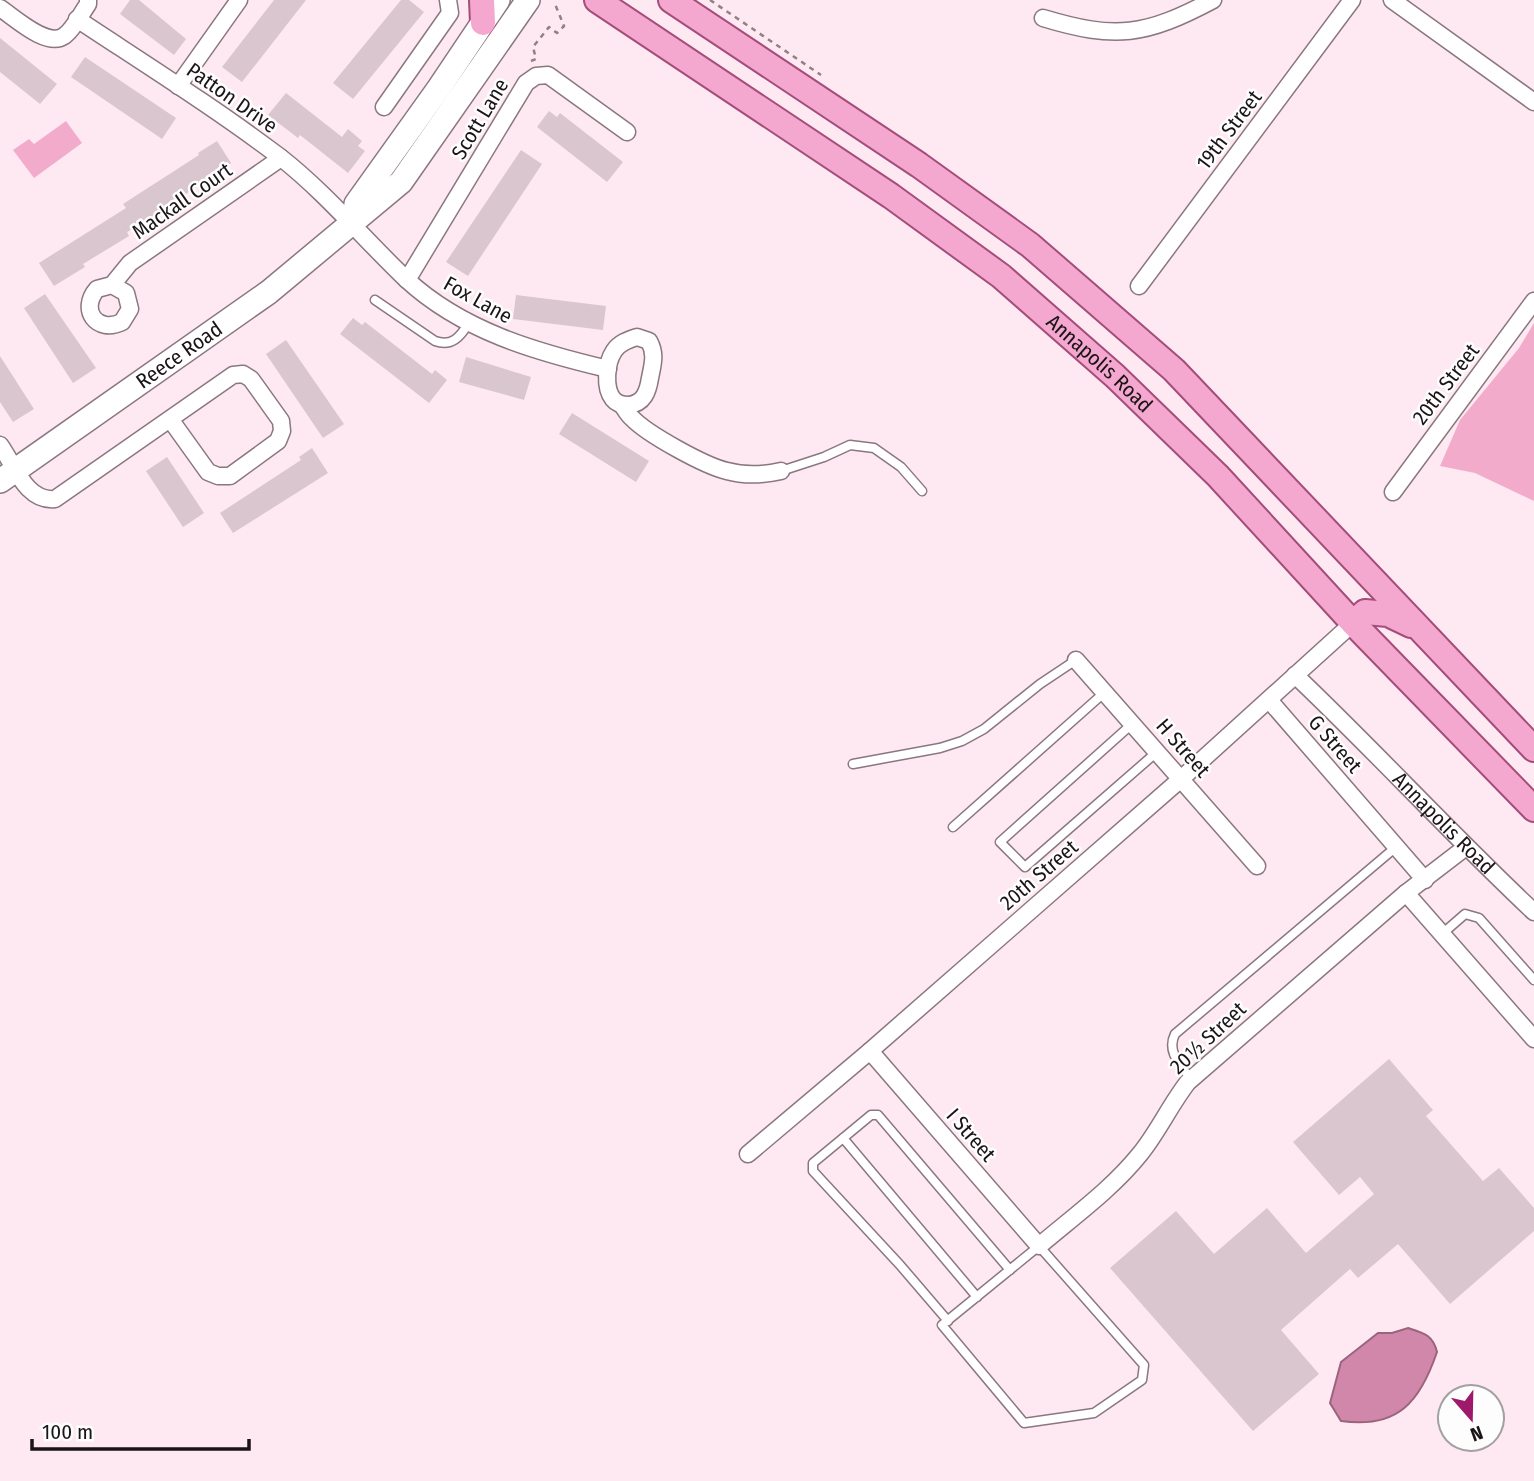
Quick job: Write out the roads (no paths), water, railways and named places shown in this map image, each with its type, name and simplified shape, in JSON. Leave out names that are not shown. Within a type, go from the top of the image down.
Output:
[{"type":"main road","points":[[353,224],[356,204],[482,11],[498,0]]},
{"type":"main road","name":"Reece Road","points":[[8,475],[270,292],[401,182],[528,0]]},
{"type":"main road","name":"Annapolis Road","points":[[597,0],[891,196],[1001,276],[1115,376],[1218,476],[1353,623],[1534,809]]},
{"type":"main road","name":"Annapolis Road","points":[[671,0],[919,165],[1030,245],[1174,370],[1534,749]]},
{"type":"main road","points":[[1353,623],[1365,612],[1388,614],[1421,630]]},
{"type":"street","points":[[0,8],[45,39],[56,40],[66,35],[88,4],[88,0]]},
{"type":"street","points":[[178,86],[239,0]]},
{"type":"street","points":[[384,107],[450,13],[448,0]]},
{"type":"street","points":[[1042,18],[1104,33],[1133,32],[1162,24],[1213,0]]},
{"type":"street","name":"19th Street","points":[[1139,286],[1352,0]]},
{"type":"street","points":[[1392,0],[1534,102]]},
{"type":"street","name":"Patton Drive","points":[[77,19],[281,158],[353,224]]},
{"type":"street","name":"Scott Lane","points":[[407,280],[526,83],[536,76],[548,75],[627,132]]},
{"type":"street","name":"Mackall Court","points":[[113,285],[130,263],[281,158]]},
{"type":"street","name":"Fox Lane","points":[[353,224],[407,280],[469,323],[538,350],[608,369]]},
{"type":"street","name":"20th Street","points":[[1393,492],[1534,301]]},
{"type":"street","points":[[622,405],[634,404],[643,399],[648,388],[654,350],[649,341],[637,337],[624,341],[614,351],[607,382],[614,400],[622,405],[632,419],[691,457],[713,467],[743,474],[762,475],[781,471]]},
{"type":"street","points":[[0,445],[8,475],[34,496],[45,500],[55,499],[233,375],[243,374],[251,379],[281,421],[282,431],[278,441],[240,469],[230,475],[218,476],[208,472],[170,419]]},
{"type":"street","name":"20th Street","points":[[748,1154],[1182,778],[1353,623]]},
{"type":"street","name":"H Street","points":[[1076,660],[1182,778],[1256,866]]},
{"type":"street","name":"Annapolis Road","points":[[1295,675],[1364,740],[1466,847],[1534,912]]},
{"type":"street","name":"G Street","points":[[1269,700],[1425,880]]},
{"type":"street","name":"20½ Street","points":[[1039,1246],[1120,1175],[1141,1153],[1170,1105],[1191,1079],[1406,893],[1466,847]]},
{"type":"street","points":[[1406,893],[1534,1039]]},
{"type":"street","name":"I Street","points":[[870,1051],[1039,1246]]},
{"type":"lane","points":[[375,300],[443,344],[461,336],[469,323]]},
{"type":"lane","points":[[781,471],[850,445],[874,448],[901,467],[922,491]]},
{"type":"lane","points":[[853,764],[940,748],[962,741],[984,729],[1040,684],[1076,660]]},
{"type":"lane","points":[[953,827],[1105,692]]},
{"type":"lane","points":[[1133,723],[1000,842],[1025,867],[1158,751]]},
{"type":"lane","points":[[1191,1079],[1172,1052],[1171,1042],[1175,1034],[1396,847]]},
{"type":"lane","points":[[1442,934],[1465,914],[1479,918],[1534,980]]},
{"type":"lane","points":[[948,1321],[813,1171],[813,1163],[843,1138],[871,1115],[878,1115],[1010,1270]]},
{"type":"lane","points":[[843,1138],[977,1297]]},
{"type":"lane","points":[[1039,1246],[1144,1365],[1142,1380],[1094,1413],[1024,1423],[942,1325],[1039,1246]]}]
